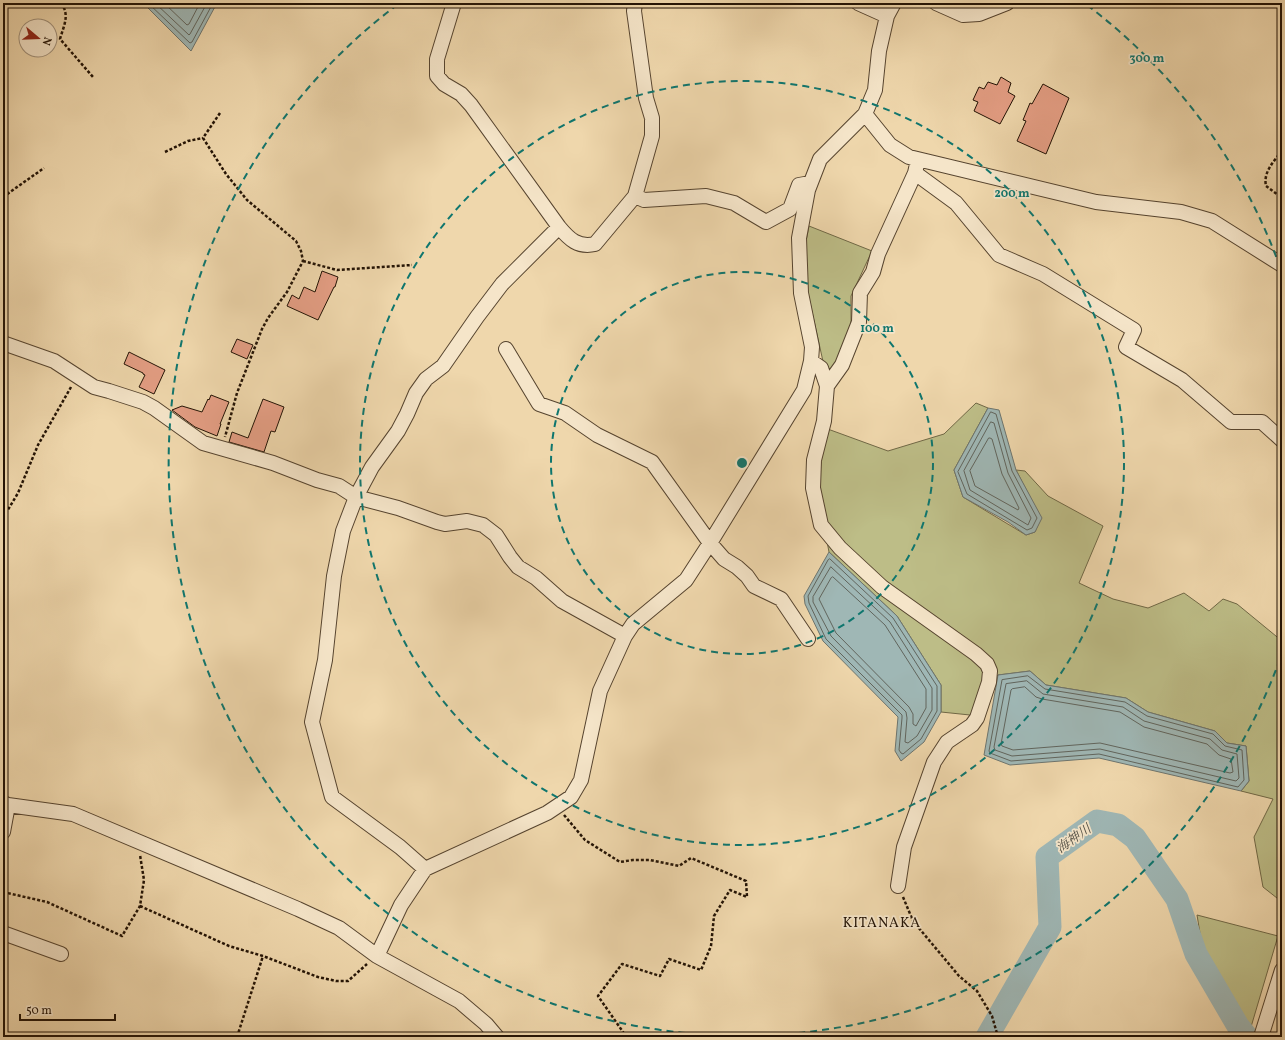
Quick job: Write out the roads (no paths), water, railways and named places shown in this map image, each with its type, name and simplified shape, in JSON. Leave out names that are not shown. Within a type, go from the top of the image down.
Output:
[{"type":"street","points":[[454,3],[437,59],[437,76],[444,84],[461,94],[471,105],[569,239],[587,246],[595,244],[635,196],[652,136],[652,118],[646,98],[634,10],[635,3]]},
{"type":"street","points":[[858,3],[887,16]]},
{"type":"street","points":[[377,956],[402,905],[425,868],[546,813],[571,796],[581,780],[600,691],[625,636],[633,624],[686,580],[804,390],[811,361],[812,347],[801,293],[799,238],[808,190],[820,159],[865,114],[875,90],[879,51],[887,16],[894,3]]},
{"type":"street","points":[[936,3],[963,15],[979,14],[1008,3]]},
{"type":"street","points":[[865,114],[890,145],[909,157],[956,203],[999,255],[1043,274],[1134,330],[1126,348],[1182,380],[1231,422],[1262,422],[1282,440]]},
{"type":"street","points":[[917,166],[1096,202],[1181,212],[1212,221],[1282,265]]},
{"type":"street","points":[[827,386],[842,365],[859,322],[860,293],[873,272],[878,254],[917,166]]},
{"type":"street","points":[[635,196],[644,200],[706,196],[734,203],[766,222],[790,209],[799,185],[810,183]]},
{"type":"street","points":[[425,868],[400,846],[332,797],[312,722],[325,660],[331,596],[342,531],[356,497],[372,467],[398,431],[416,393],[426,379],[443,366],[502,284],[559,227]]},
{"type":"street","points":[[3,343],[54,361],[94,387],[109,390],[149,405],[203,443],[273,463],[317,480],[339,486],[356,497],[398,508],[445,524],[468,521],[483,525],[496,535],[518,567],[536,578],[562,601],[625,636]]},
{"type":"street","points":[[506,349],[539,404],[565,413],[597,435],[652,462],[710,543],[724,559],[737,567],[754,586],[781,599],[808,639]]},
{"type":"street","points":[[811,361],[821,368],[827,386],[824,421],[814,460],[813,488],[821,525],[840,548],[882,587],[976,654],[987,664],[990,672],[989,682],[977,718],[972,726],[947,742],[934,762],[904,847],[898,886]]},
{"type":"street","points":[[3,832],[5,804],[73,814],[138,840],[339,928],[377,956],[459,1001],[486,1024],[497,1037]]},
{"type":"street","points":[[3,933],[61,954]]},
{"type":"street","points":[[1261,1037],[1282,970]]},
{"type":"water","points":[[143,3],[217,3],[191,51]]},
{"type":"water","points":[[988,408],[999,410],[1016,470],[1042,518],[1035,532],[1026,535],[1008,522],[963,497],[954,470]]},
{"type":"water","points":[[829,552],[897,616],[941,685],[941,712],[924,742],[901,761],[895,751],[898,717],[823,641],[805,604],[804,596]]},
{"type":"water","points":[[1030,671],[1046,685],[1126,698],[1148,712],[1215,731],[1227,743],[1246,746],[1249,781],[1241,791],[1099,758],[1010,765],[984,755],[998,675]]},
{"type":"waterway","name":"海神川","points":[[987,1037],[1050,927],[1047,857],[1097,821],[1118,825],[1135,838],[1177,899],[1196,954],[1238,1026],[1247,1037]]},
{"type":"district","name":"KITANAKA","points":[[882,922]]}]
